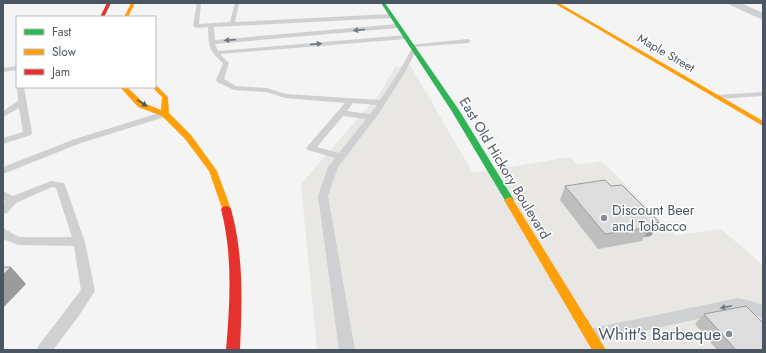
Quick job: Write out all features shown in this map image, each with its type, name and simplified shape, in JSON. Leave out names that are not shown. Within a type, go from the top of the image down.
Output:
[{"type":"street","points":[[102,16],[109,3]]},
{"type":"street","points":[[126,16],[133,3]]},
{"type":"street","name":"East Old Hickory Boulevard","points":[[383,3],[455,110],[599,350]]},
{"type":"street","name":"Maple Street","points":[[556,3],[763,124]]},
{"type":"street","points":[[733,3],[763,17]]},
{"type":"street","points":[[123,88],[141,105],[164,114],[188,137],[213,171],[229,219],[235,260],[236,303],[234,350]]},
{"type":"street","points":[[156,88],[165,97],[164,114]]},
{"type":"lane","points":[[199,3],[196,26],[391,16]]},
{"type":"lane","points":[[232,24],[237,3]]},
{"type":"lane","points":[[268,23],[283,19]]},
{"type":"lane","points":[[292,19],[309,21]]},
{"type":"lane","points":[[211,25],[212,42],[215,53],[226,63],[220,80],[234,88],[267,90],[285,96],[382,103]]},
{"type":"lane","points":[[212,42],[398,26]]},
{"type":"lane","points":[[215,53],[406,37]]},
{"type":"lane","points":[[347,350],[323,196],[333,167],[382,103],[402,72],[413,48],[468,41]]},
{"type":"lane","points":[[3,70],[16,68]]},
{"type":"lane","points":[[3,141],[28,133],[20,88]]},
{"type":"lane","points":[[717,97],[763,94]]},
{"type":"lane","points":[[341,157],[311,148],[351,101]]},
{"type":"lane","points":[[3,115],[22,102]]},
{"type":"lane","points":[[341,113],[372,117]]},
{"type":"lane","points":[[3,171],[78,141],[164,114]]},
{"type":"lane","points":[[3,210],[7,197],[51,184],[60,185],[79,242],[88,291],[44,350]]},
{"type":"lane","points":[[3,232],[5,235],[18,241],[79,242]]},
{"type":"lane","points":[[590,335],[738,304],[748,305],[759,309],[763,313]]},
{"type":"shaded area","points":[[410,65],[473,173],[570,157],[578,165],[602,161],[675,235],[721,229],[763,265],[763,350],[317,350],[301,184],[381,92],[395,67]]},
{"type":"building","points":[[605,180],[611,186],[622,185],[659,222],[647,224],[650,227],[605,234],[565,186]]},
{"type":"building","points":[[3,267],[11,267],[3,275]]},
{"type":"building","points":[[746,306],[763,323],[763,350],[736,350],[704,314]]},
{"type":"traffic: fast","points":[[383,3],[455,110],[509,200]]},
{"type":"traffic: slow","points":[[126,16],[133,3]]},
{"type":"traffic: slow","points":[[556,3],[763,124]]},
{"type":"traffic: slow","points":[[124,88],[141,105],[165,114],[188,137],[213,171],[226,209]]},
{"type":"traffic: slow","points":[[156,88],[165,97],[165,114]]},
{"type":"traffic: slow","points":[[509,200],[599,350]]},
{"type":"traffic: jam","points":[[102,16],[109,3]]},
{"type":"traffic: jam","points":[[226,209],[231,226],[236,261],[236,297],[233,350]]},
{"type":"place","name":"Discount Beer and Tobacco","points":[[604,218]]},
{"type":"place","name":"Whitt's Barbeque","points":[[729,334]]}]
